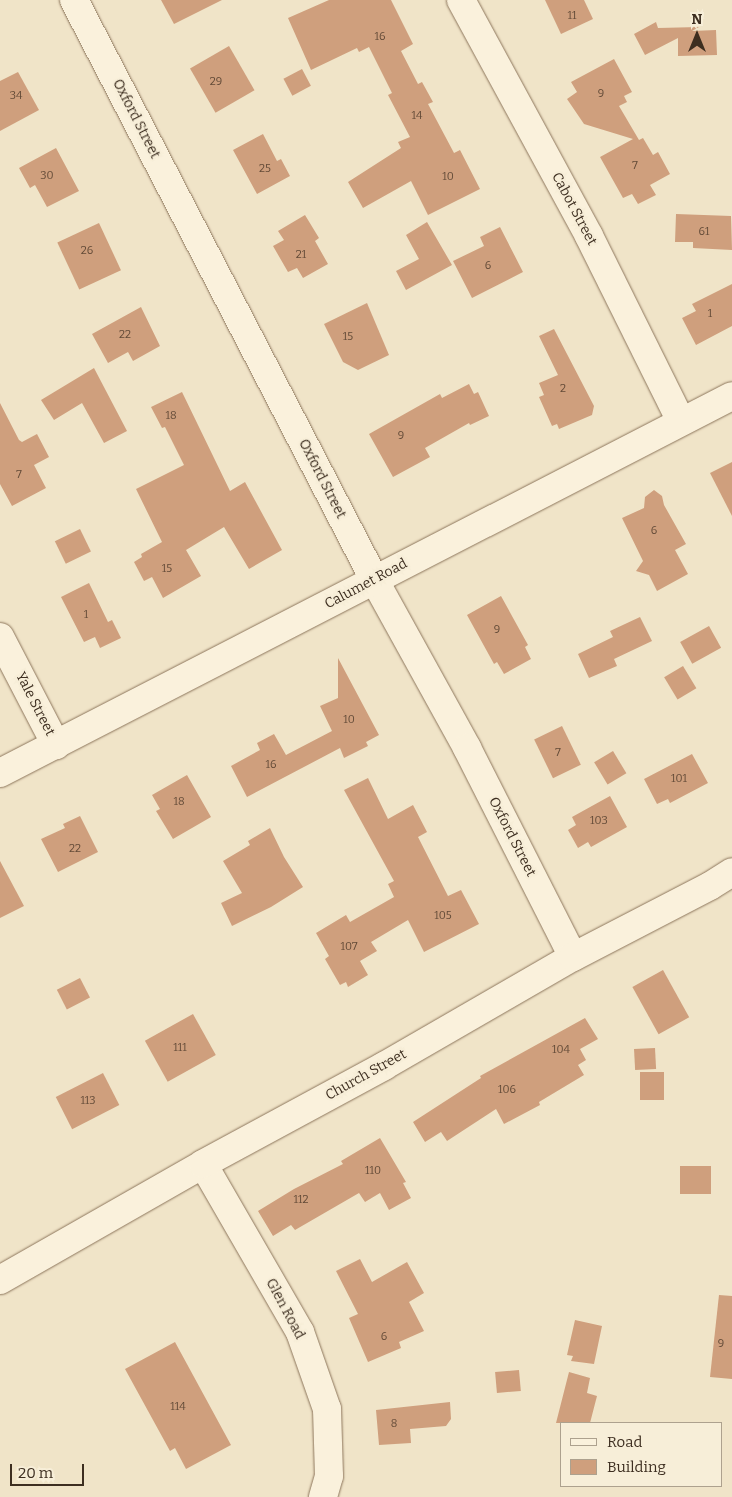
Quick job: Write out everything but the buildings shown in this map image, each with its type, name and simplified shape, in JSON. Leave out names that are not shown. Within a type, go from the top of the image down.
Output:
[{"type":"street","name":"Oxford Street","points":[[74,0],[375,581],[467,748],[573,956]]},
{"type":"street","name":"Cabot Street","points":[[461,0],[589,236],[681,421]]},
{"type":"street","name":"Calumet Road","points":[[0,773],[375,581],[420,555],[732,396]]},
{"type":"street","name":"Yale Street","points":[[0,637],[56,745]]},
{"type":"street","name":"Church Street","points":[[0,1280],[203,1164],[384,1066],[573,956],[710,886],[732,872]]},
{"type":"street","name":"Glen Road","points":[[203,1164],[303,1340],[327,1408],[328,1476],[323,1497]]}]
